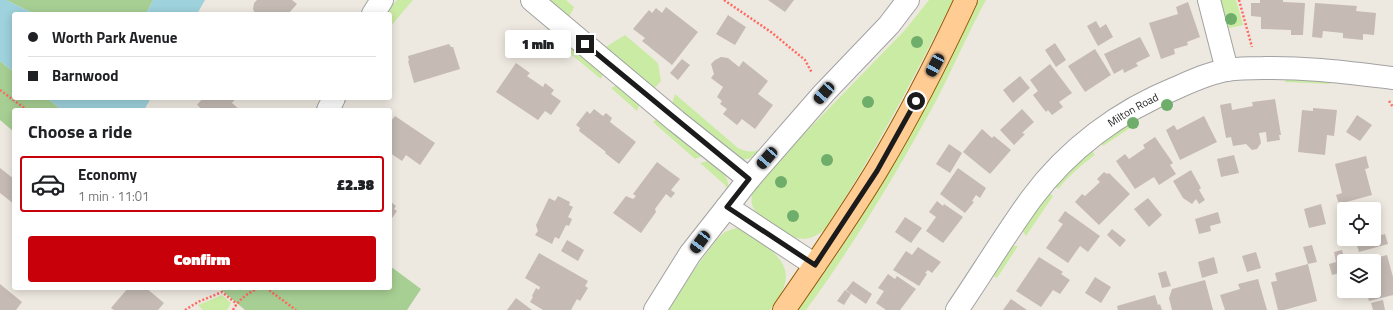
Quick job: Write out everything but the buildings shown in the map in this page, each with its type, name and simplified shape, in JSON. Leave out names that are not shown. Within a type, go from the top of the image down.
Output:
[{"type":"main road","points":[[784,310],[877,171],[910,113],[966,0]]},
{"type":"street","points":[[374,12],[382,0]]},
{"type":"street","points":[[532,0],[676,121],[749,179]]},
{"type":"street","points":[[655,310],[690,254],[749,179],[824,93],[889,26],[908,0]]},
{"type":"street","points":[[1209,0],[1227,70]]},
{"type":"street","name":"Milton Road","points":[[957,310],[1032,198],[1068,157],[1114,120],[1138,106],[1210,74],[1227,70],[1246,68],[1303,68],[1393,78]]},
{"type":"street","points":[[727,207],[815,265]]},
{"type":"path","points":[[724,0],[771,32],[805,60],[824,93]]},
{"type":"path","points":[[1239,0],[1254,53]]},
{"type":"path","points":[[0,90],[12,99]]},
{"type":"path","points":[[14,100],[24,108]]},
{"type":"path","points":[[234,310],[237,304],[249,293],[255,290]]},
{"type":"path","points":[[269,290],[296,310]]},
{"type":"path","points":[[185,310],[198,302],[222,292],[237,304]]},
{"type":"green space","points":[[6,0],[153,0],[147,12],[31,12]]},
{"type":"green space","points":[[397,0],[413,0],[392,25],[392,12],[387,12]]},
{"type":"green space","points":[[548,0],[566,0],[574,7],[569,17]]},
{"type":"green space","points":[[929,0],[953,0],[908,88],[876,146],[824,230],[809,238],[795,238],[760,216],[752,205],[753,189],[905,30]]},
{"type":"green space","points":[[979,0],[986,0],[936,101],[906,154],[858,234],[824,285],[806,310],[797,310],[867,209],[924,109]]},
{"type":"green space","points":[[1218,0],[1236,0],[1243,25],[1226,29]]},
{"type":"green space","points":[[562,34],[603,74],[601,79],[556,42]]},
{"type":"green space","points":[[625,35],[658,63],[661,81],[652,91],[604,48]]},
{"type":"green space","points":[[0,61],[12,70],[12,100],[50,100],[60,108],[12,108],[12,130],[0,120]]},
{"type":"green space","points":[[1286,77],[1325,78],[1330,84],[1285,82]]},
{"type":"green space","points":[[619,84],[640,103],[637,111],[611,88]]},
{"type":"green space","points":[[675,94],[738,148],[749,152],[760,149],[751,158],[742,160],[672,104]]},
{"type":"green space","points":[[660,116],[705,155],[695,159],[653,122]]},
{"type":"green space","points":[[1135,119],[1139,122],[1103,146],[1100,142]]},
{"type":"green space","points":[[1092,151],[1095,155],[1075,171],[1058,189],[1055,186],[1077,163]]},
{"type":"green space","points":[[711,160],[722,170],[727,178],[729,187],[728,192],[725,185],[700,163]]},
{"type":"green space","points":[[1049,193],[1053,196],[1026,236],[1022,230]]},
{"type":"green space","points":[[736,228],[747,230],[755,235],[774,253],[781,261],[784,268],[786,276],[782,292],[770,310],[669,310],[691,274],[717,239],[725,232]]},
{"type":"green space","points":[[1013,246],[1018,246],[997,278],[993,276]]},
{"type":"green space","points":[[392,267],[421,289],[407,310],[245,310],[221,290],[392,290]]},
{"type":"green space","points":[[222,295],[231,303],[227,310],[203,310],[198,305]]},
{"type":"water","points":[[0,0],[6,0],[31,12],[12,12],[12,70],[0,61]]},
{"type":"water","points":[[153,0],[205,0],[198,12],[147,12]]},
{"type":"water","points":[[50,100],[150,100],[145,108],[60,108]]},
{"type":"route","points":[[585,44],[676,121],[749,179],[727,207],[815,265],[877,171],[916,101]]}]
